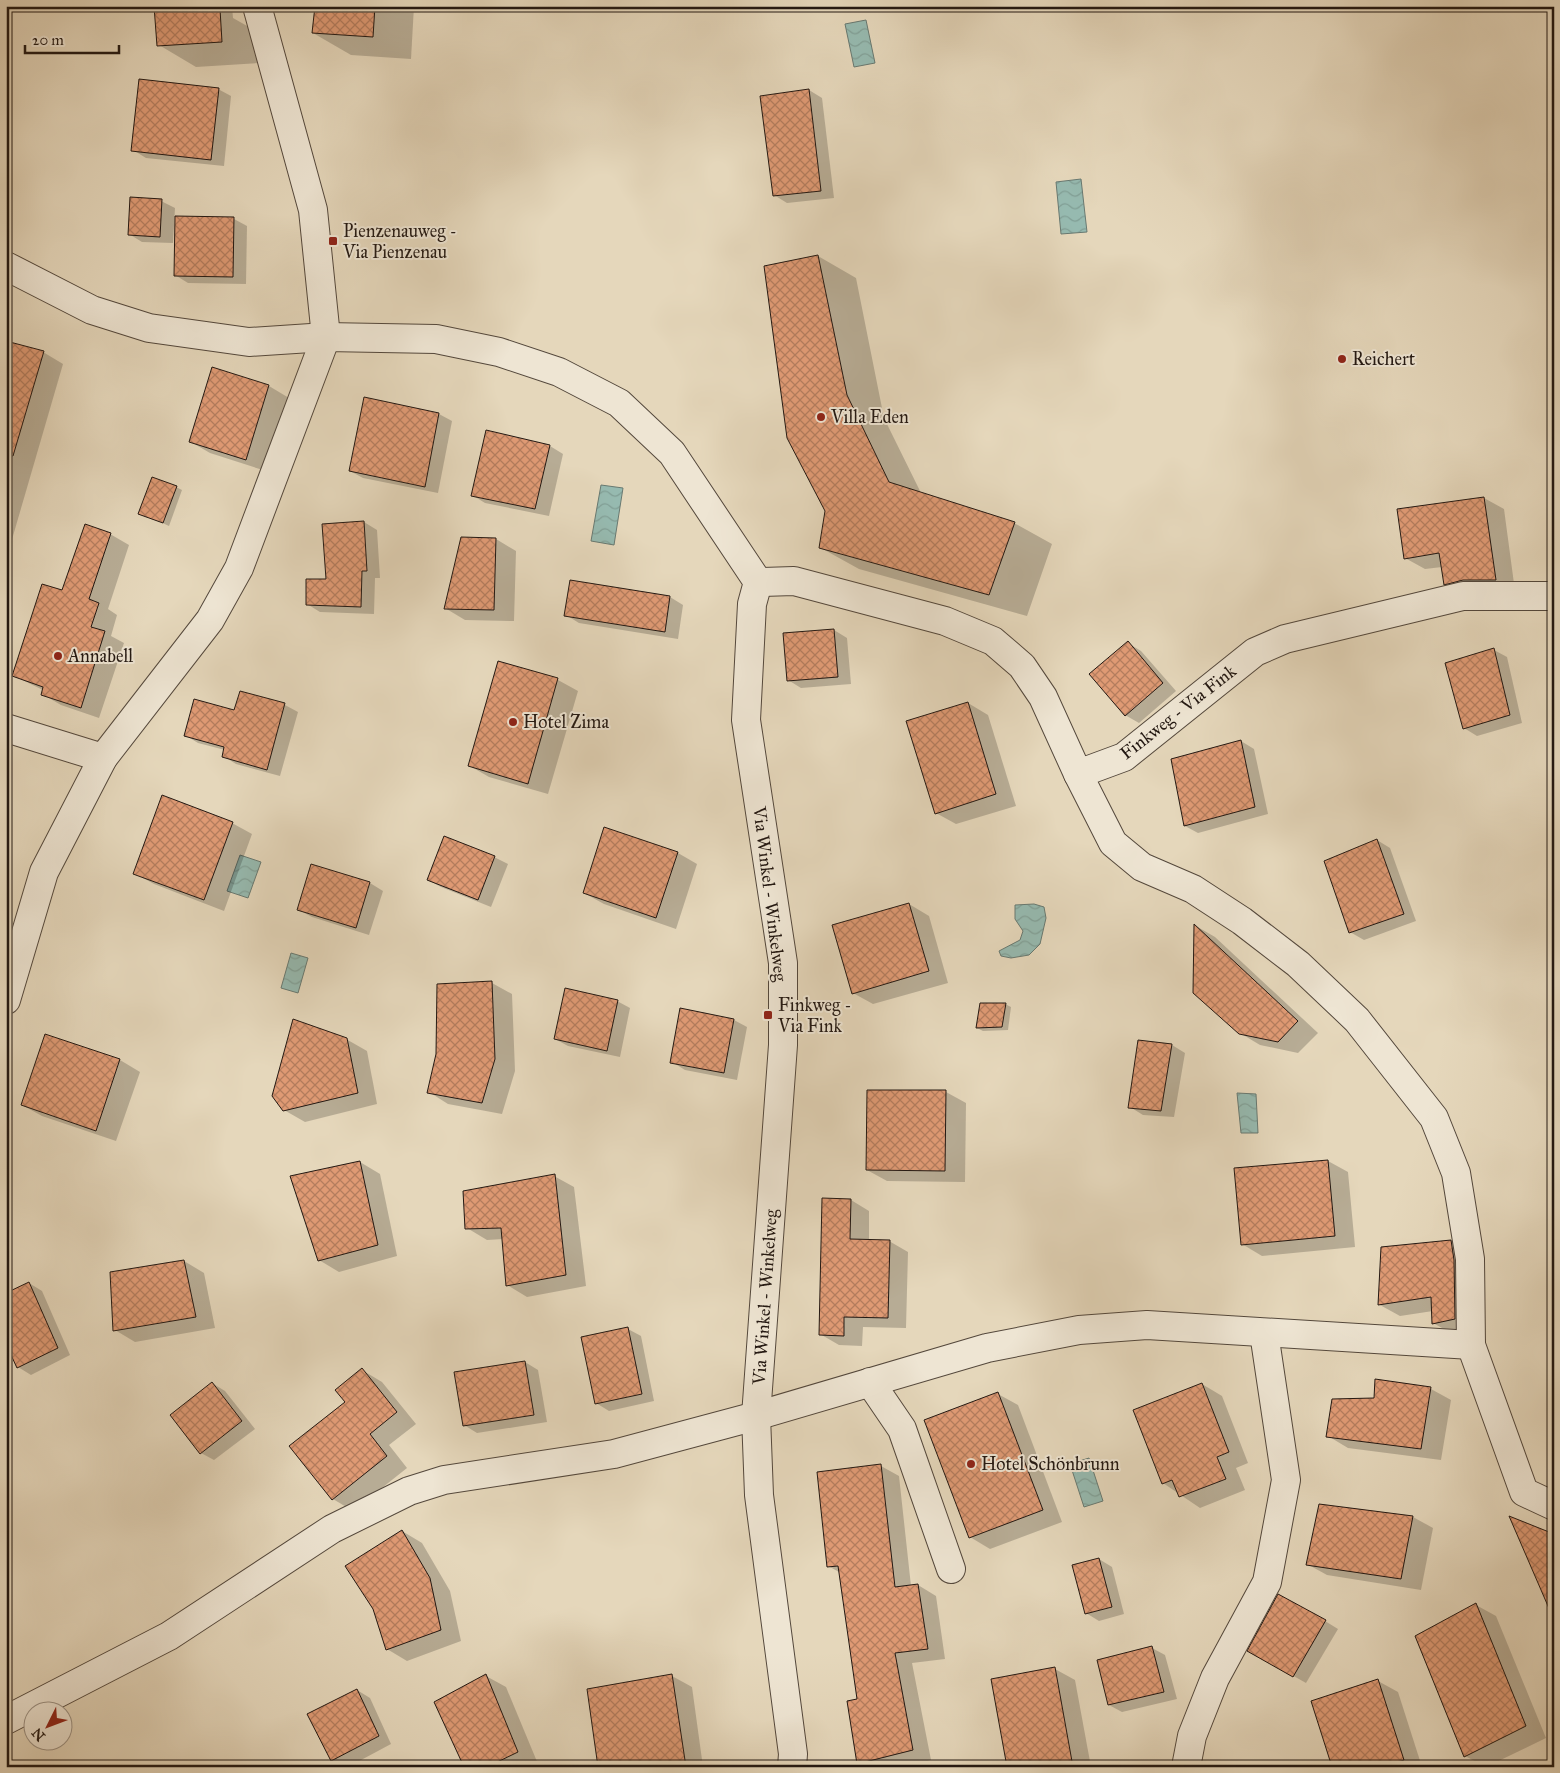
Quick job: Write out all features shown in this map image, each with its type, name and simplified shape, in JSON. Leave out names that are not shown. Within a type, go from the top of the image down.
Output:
[{"type":"street","points":[[6,1000],[44,872],[103,758],[210,620],[239,568],[326,337],[313,210],[256,6]]},
{"type":"street","points":[[6,266],[92,310],[149,328],[249,342],[326,337],[436,339],[499,352],[559,372],[619,403],[672,453],[758,582],[794,582],[945,621],[993,641],[1022,666],[1043,697],[1078,774],[1113,843],[1142,866],[1193,889],[1234,916],[1298,964],[1357,1020],[1434,1118],[1456,1173],[1470,1258],[1471,1345],[1524,1492],[1554,1506]]},
{"type":"street","name":"Via Winkel - Winkelweg","points":[[758,582],[752,604],[746,720],[783,963],[783,1045],[756,1416],[759,1495],[793,1754],[792,1767]]},
{"type":"street","name":"Finkweg - Via Fink","points":[[1078,774],[1124,757],[1255,652],[1285,639],[1463,596],[1554,596]]},
{"type":"street","points":[[6,728],[103,758]]},
{"type":"street","points":[[6,1720],[169,1636],[332,1530],[409,1491],[444,1480],[614,1454],[756,1416],[988,1348],[1079,1330],[1147,1325],[1471,1345]]},
{"type":"street","points":[[1186,1767],[1192,1736],[1214,1678],[1267,1582],[1286,1480],[1264,1333]]},
{"type":"street","points":[[870,1382],[902,1429],[951,1569]]},
{"type":"water","points":[[866,20],[875,63],[854,67],[845,24]]},
{"type":"water","points":[[1081,179],[1087,232],[1061,234],[1056,182]]},
{"type":"water","points":[[601,485],[623,488],[614,545],[591,541]]},
{"type":"water","points":[[240,855],[261,862],[248,898],[227,891]]},
{"type":"water","points":[[1034,904],[1044,907],[1046,918],[1040,944],[1029,955],[1011,958],[1001,956],[999,951],[1020,940],[1023,931],[1015,919],[1015,905]]},
{"type":"water","points":[[291,953],[308,958],[298,993],[281,988]]},
{"type":"water","points":[[1237,1093],[1256,1094],[1258,1133],[1241,1133]]},
{"type":"water","points":[[1089,1458],[1103,1501],[1084,1507],[1070,1464]]},
{"type":"building","points":[[154,6],[196,6],[196,10],[220,9],[222,42],[157,46]]},
{"type":"building","points":[[315,6],[375,6],[373,37],[312,33]]},
{"type":"building","points":[[139,79],[219,88],[211,160],[131,151]]},
{"type":"building","points":[[809,89],[821,191],[773,196],[760,96]]},
{"type":"building","points":[[130,197],[162,199],[160,237],[128,235]]},
{"type":"building","points":[[175,216],[234,217],[233,277],[174,276]]},
{"type":"building","name":"Villa Eden","points":[[818,255],[847,395],[889,482],[1015,522],[989,595],[819,548],[825,511],[787,438],[764,266]]},
{"type":"building","points":[[6,341],[44,351],[13,456],[6,455]]},
{"type":"building","points":[[212,367],[269,385],[246,460],[189,442]]},
{"type":"building","points":[[364,397],[439,413],[425,487],[349,471]]},
{"type":"building","points":[[486,430],[550,445],[535,509],[471,496]]},
{"type":"building","points":[[152,477],[177,486],[163,523],[138,514]]},
{"type":"building","points":[[1484,497],[1496,580],[1463,580],[1444,585],[1439,553],[1404,559],[1397,509]]},
{"type":"building","points":[[364,521],[367,571],[362,571],[361,607],[306,605],[306,579],[326,579],[322,524]]},
{"type":"building","name":"Annabell","points":[[85,524],[111,533],[89,599],[99,603],[91,627],[105,631],[81,708],[41,695],[43,687],[12,676],[42,584],[62,590]]},
{"type":"building","points":[[461,537],[496,538],[494,610],[444,609]]},
{"type":"building","points":[[570,580],[670,596],[665,632],[564,616]]},
{"type":"building","points":[[834,629],[838,677],[787,681],[783,633]]},
{"type":"building","points":[[1128,641],[1163,683],[1125,716],[1089,674]]},
{"type":"building","points":[[1494,648],[1510,715],[1463,729],[1445,663]]},
{"type":"building","name":"Hotel Zima","points":[[498,661],[558,678],[528,784],[468,766]]},
{"type":"building","points":[[240,691],[285,703],[267,770],[222,757],[224,747],[184,736],[194,699],[234,710]]},
{"type":"building","points":[[968,702],[996,794],[935,814],[906,721]]},
{"type":"building","points":[[1241,740],[1255,807],[1184,826],[1171,759]]},
{"type":"building","points":[[162,795],[233,822],[204,900],[133,874]]},
{"type":"building","points":[[604,827],[678,852],[656,918],[583,893]]},
{"type":"building","points":[[444,836],[495,856],[478,900],[427,880]]},
{"type":"building","points":[[1377,839],[1404,914],[1349,933],[1324,861]]},
{"type":"building","points":[[311,864],[370,882],[356,928],[297,910]]},
{"type":"building","points":[[909,903],[929,971],[852,994],[832,925]]},
{"type":"building","points":[[1194,924],[1298,1021],[1278,1042],[1239,1034],[1193,993]]},
{"type":"building","points":[[492,981],[495,1059],[482,1103],[427,1093],[436,1054],[437,984]]},
{"type":"building","points":[[565,988],[618,1000],[607,1051],[554,1039]]},
{"type":"building","points":[[980,1003],[1006,1003],[1002,1027],[976,1028]]},
{"type":"building","points":[[680,1008],[734,1019],[724,1073],[670,1063]]},
{"type":"building","points":[[293,1019],[347,1038],[358,1093],[283,1111],[272,1096]]},
{"type":"building","points":[[45,1034],[120,1059],[96,1131],[21,1105]]},
{"type":"building","points":[[1138,1040],[1172,1044],[1161,1111],[1128,1108]]},
{"type":"building","points":[[867,1090],[946,1090],[945,1171],[866,1170]]},
{"type":"building","points":[[1328,1160],[1335,1236],[1241,1245],[1234,1168]]},
{"type":"building","points":[[360,1161],[378,1245],[318,1261],[290,1176]]},
{"type":"building","points":[[555,1174],[566,1275],[506,1286],[501,1228],[465,1229],[463,1191]]},
{"type":"building","points":[[822,1198],[851,1199],[850,1239],[890,1240],[888,1318],[844,1317],[844,1336],[819,1335]]},
{"type":"building","points":[[1451,1240],[1454,1260],[1455,1319],[1432,1324],[1431,1297],[1378,1305],[1381,1247]]},
{"type":"building","points":[[184,1260],[196,1317],[113,1331],[110,1272]]},
{"type":"building","points":[[29,1282],[58,1348],[17,1368],[6,1344],[6,1293]]},
{"type":"building","points":[[628,1327],[642,1394],[595,1404],[581,1337]]},
{"type":"building","points":[[525,1361],[534,1415],[463,1426],[454,1372]]},
{"type":"building","points":[[362,1368],[397,1412],[370,1434],[387,1456],[332,1500],[289,1446],[345,1402],[335,1390]]},
{"type":"building","points":[[1375,1379],[1431,1387],[1421,1449],[1326,1437],[1332,1399],[1374,1398]]},
{"type":"building","points":[[212,1382],[242,1421],[200,1454],[170,1415]]},
{"type":"building","points":[[1202,1383],[1229,1452],[1217,1457],[1226,1479],[1179,1497],[1172,1480],[1162,1484],[1133,1410]]},
{"type":"building","points":[[998,1392],[1043,1510],[969,1538],[924,1420]]},
{"type":"building","points":[[881,1464],[895,1587],[918,1584],[928,1649],[895,1653],[913,1750],[857,1764],[847,1701],[857,1699],[838,1566],[827,1567],[817,1472]]},
{"type":"building","points":[[1319,1504],[1413,1516],[1401,1579],[1306,1565]]},
{"type":"building","points":[[1509,1516],[1554,1534],[1554,1620]]},
{"type":"building","points":[[402,1530],[430,1578],[441,1630],[386,1650],[373,1609],[345,1566]]},
{"type":"building","points":[[1099,1558],[1112,1607],[1085,1614],[1072,1565]]},
{"type":"building","points":[[1278,1594],[1326,1620],[1293,1677],[1247,1651]]},
{"type":"building","points":[[1476,1603],[1526,1726],[1464,1757],[1415,1636]]},
{"type":"building","points":[[1152,1646],[1164,1692],[1108,1705],[1097,1660]]},
{"type":"building","points":[[1055,1667],[1073,1767],[1007,1767],[991,1679]]},
{"type":"building","points":[[486,1674],[518,1752],[487,1767],[464,1767],[434,1702]]},
{"type":"building","points":[[672,1674],[686,1767],[598,1767],[587,1689]]},
{"type":"building","points":[[1378,1679],[1404,1760],[1382,1767],[1332,1767],[1311,1701]]},
{"type":"building","points":[[357,1689],[379,1736],[331,1761],[307,1714]]},
{"type":"place","name":"Pienzenauweg - Via Pienzenau","points":[[333,241]]},
{"type":"place","name":"Reichert","points":[[1342,359]]},
{"type":"place","name":"Villa Eden","points":[[821,417]]},
{"type":"place","name":"Annabell","points":[[58,656]]},
{"type":"place","name":"Hotel Zima","points":[[513,722]]},
{"type":"place","name":"Finkweg - Via Fink","points":[[768,1015]]},
{"type":"place","name":"Hotel Schönbrunn","points":[[971,1464]]}]
